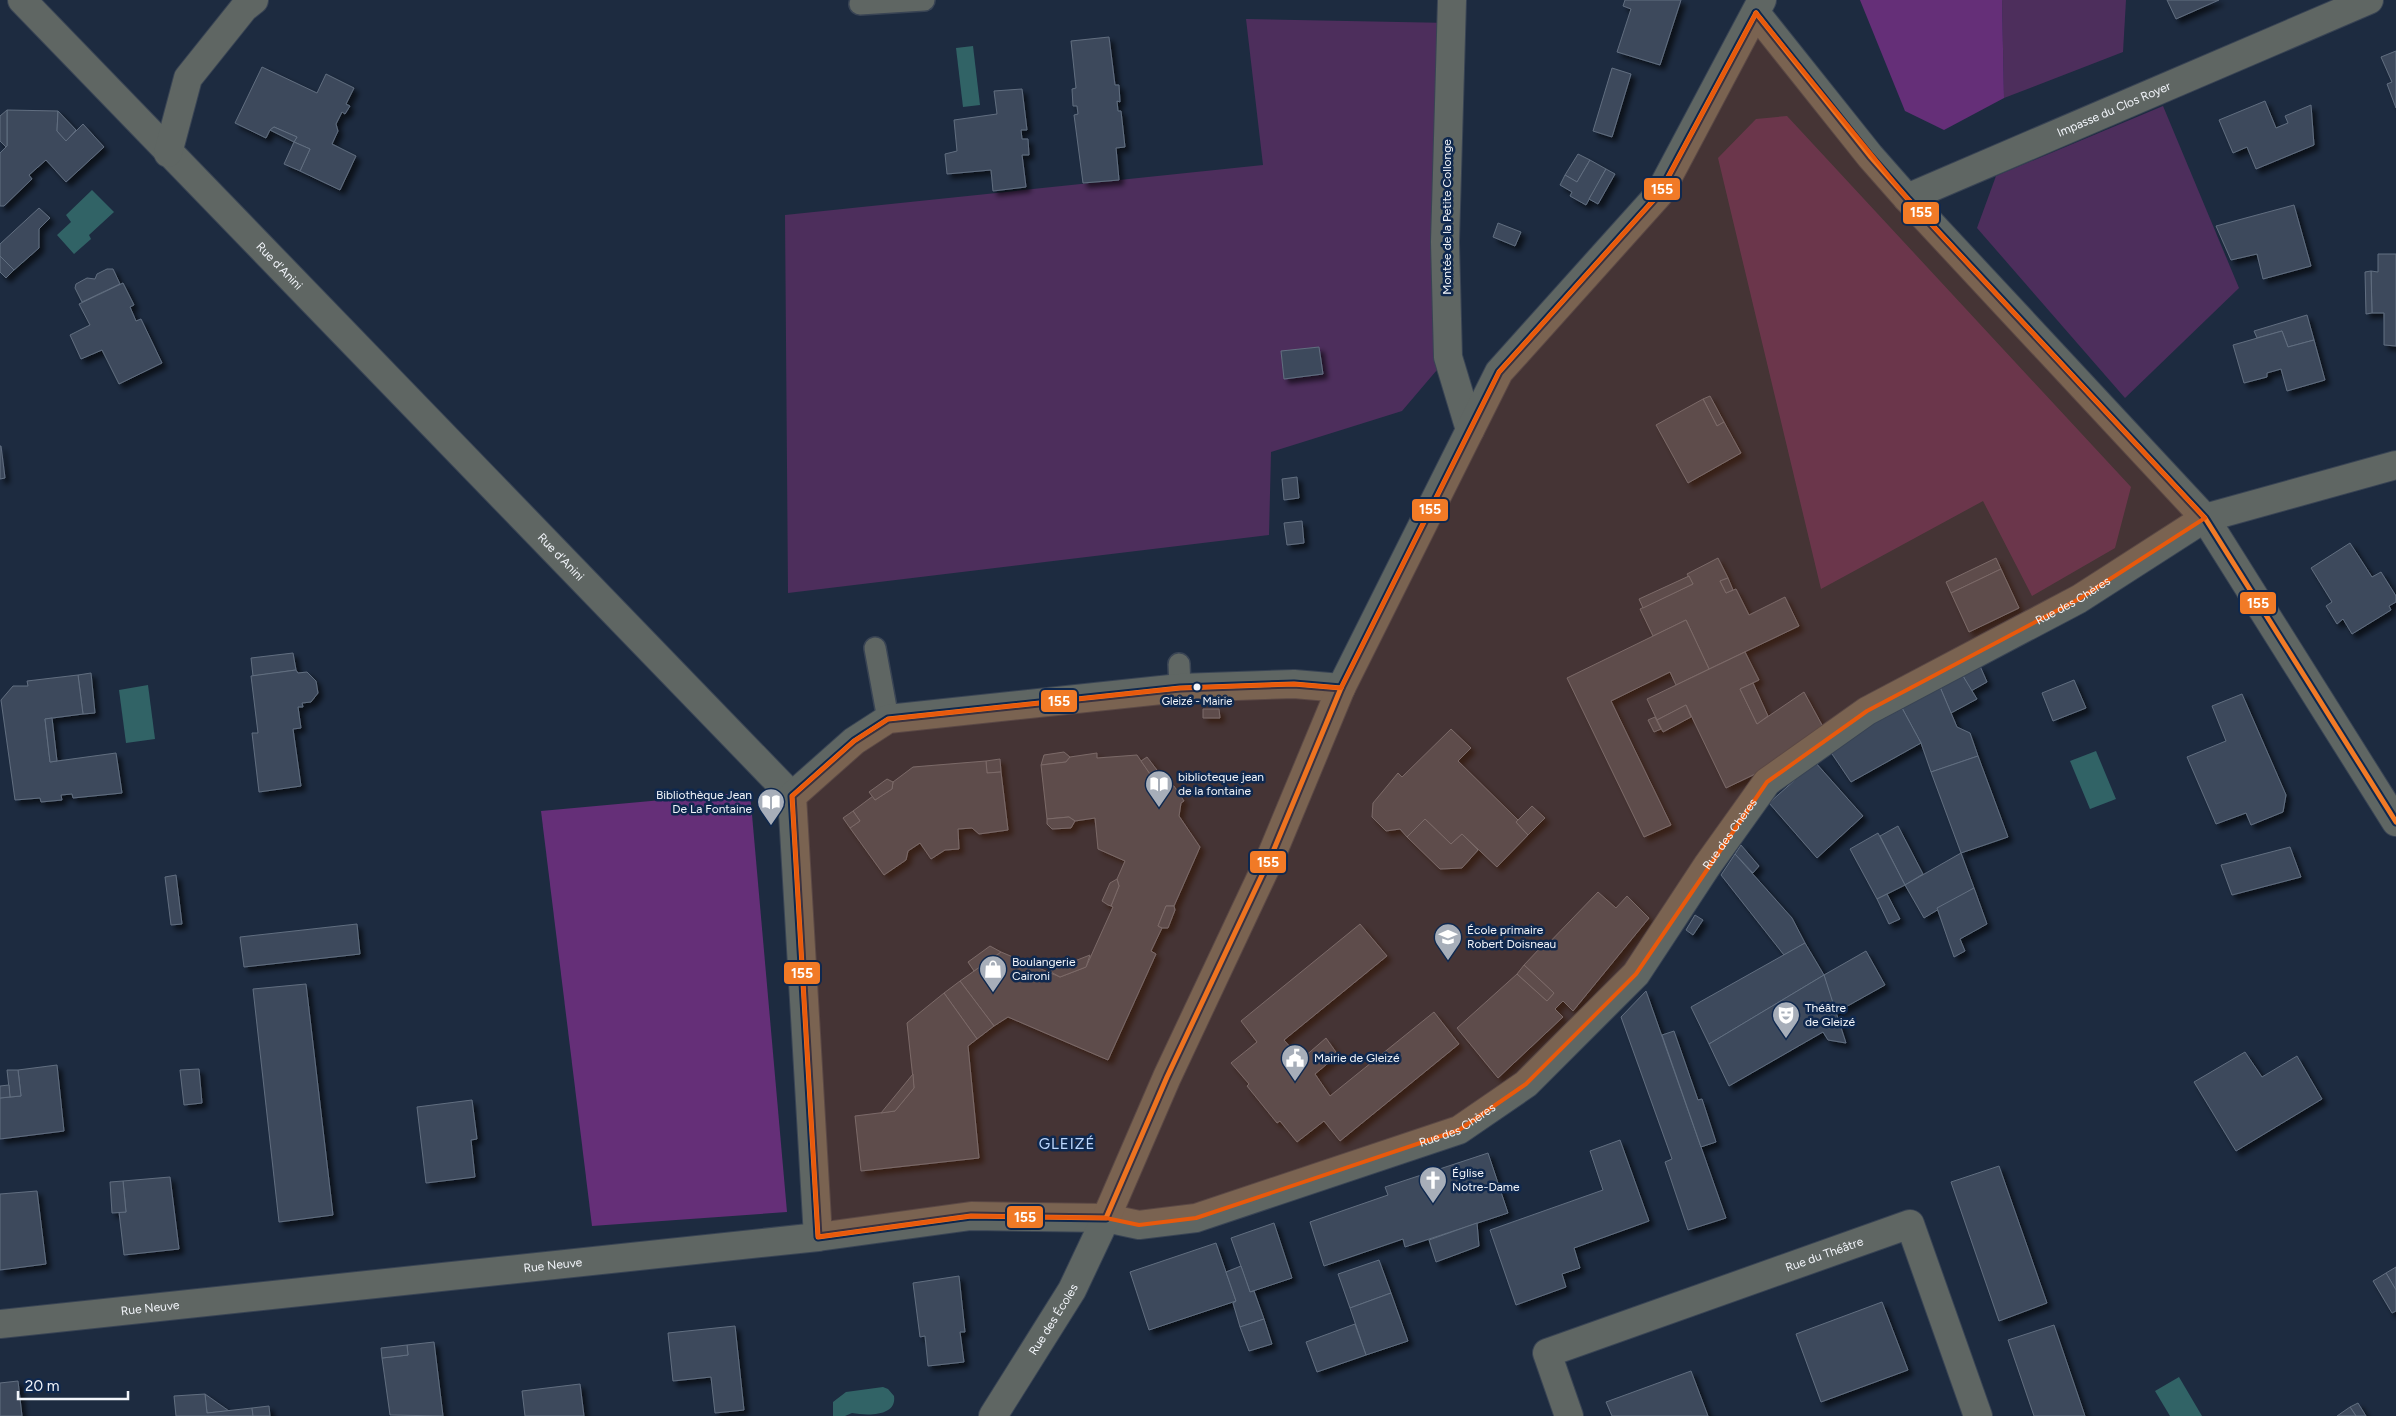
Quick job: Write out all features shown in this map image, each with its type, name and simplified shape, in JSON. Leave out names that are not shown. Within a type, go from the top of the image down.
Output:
[{"type":"street","name":"Rue d'Anini","points":[[22,0],[792,796]]},
{"type":"street","points":[[168,153],[188,78],[244,8],[254,0]]},
{"type":"street","name":"Montée de la Petite Collonge","points":[[1452,0],[1444,242],[1448,357],[1470,430]]},
{"type":"street","name":"Impasse du Clos Royer","points":[[1907,198],[2321,11],[2370,0]]},
{"type":"street","points":[[818,1237],[792,796],[854,741],[888,719],[1180,676],[1341,688],[1499,372],[1660,194],[1759,6],[1870,156],[2205,518],[2396,822]]},
{"type":"street","name":"Rue des Chères","points":[[1106,1218],[1139,1225],[1196,1218],[1459,1130],[1526,1084],[1636,974],[1707,866],[1767,782],[1867,711],[2079,599],[2205,518],[2396,465]]},
{"type":"street","name":"Rue des Écoles","points":[[993,1416],[1072,1290],[1106,1218],[1167,1077],[1272,854],[1341,688]]},
{"type":"street","name":"Rue Neuve","points":[[0,1324],[818,1237],[971,1216],[1106,1218]]},
{"type":"street","name":"Rue du Théâtre","points":[[1569,1416],[1547,1353],[1910,1224],[1978,1416]]},
{"type":"lane","points":[[860,4],[924,0]]},
{"type":"lane","points":[[875,648],[888,719]]},
{"type":"highlighted area","points":[[1756,13],[1907,198],[2205,518],[2079,599],[1867,711],[1767,782],[1636,974],[1526,1084],[1459,1130],[1196,1218],[1139,1225],[1106,1218],[971,1216],[818,1237],[792,796],[854,741],[888,719],[1180,688],[1294,684],[1341,688],[1499,372],[1659,194]]},
{"type":"shaded area","points":[[1860,0],[2002,0],[2004,98],[1944,130],[1905,111]]},
{"type":"shaded area","points":[[2002,0],[2126,0],[2123,52],[2004,98]]},
{"type":"shaded area","points":[[1246,19],[1451,23],[1448,357],[1402,411],[1271,452],[1269,535],[788,593],[785,215],[1263,165]]},
{"type":"shaded area","points":[[973,46],[980,105],[963,107],[956,48]]},
{"type":"shaded area","points":[[2163,106],[2239,288],[2125,398],[1977,228],[1996,176]]},
{"type":"shaded area","points":[[1787,116],[2131,487],[2115,548],[2032,596],[1983,501],[1821,589],[1718,158],[1756,119]]},
{"type":"shaded area","points":[[92,190],[114,212],[89,235],[91,239],[74,254],[57,235],[71,222],[66,215]]},
{"type":"shaded area","points":[[148,685],[155,739],[126,743],[119,690]]},
{"type":"shaded area","points":[[2096,751],[2116,799],[2090,809],[2070,761]]},
{"type":"shaded area","points":[[750,792],[787,1212],[592,1226],[541,811]]},
{"type":"shaded area","points":[[2179,1377],[2202,1416],[2170,1416],[2155,1391]]},
{"type":"shaded area","points":[[883,1387],[888,1389],[894,1396],[894,1403],[887,1411],[874,1414],[852,1413],[845,1416],[833,1416],[833,1402],[846,1392]]},
{"type":"building","points":[[1625,0],[1681,0],[1660,65],[1617,52],[1631,9],[1623,6]]},
{"type":"building","points":[[2167,0],[2219,0],[2176,19]]},
{"type":"building","points":[[1109,37],[1115,85],[1119,85],[1120,102],[1117,101],[1118,111],[1121,111],[1125,147],[1116,148],[1119,180],[1083,183],[1074,115],[1078,114],[1077,106],[1073,106],[1072,89],[1076,88],[1071,41]]},
{"type":"building","points":[[2396,51],[2396,108],[2387,84],[2392,82],[2381,57]]},
{"type":"building","points":[[262,67],[317,93],[326,74],[354,88],[346,104],[350,106],[345,114],[342,112],[336,124],[338,131],[332,144],[356,156],[340,190],[300,171],[310,149],[294,142],[297,137],[274,127],[266,138],[235,123]]},
{"type":"building","points":[[1612,68],[1631,74],[1612,137],[1593,131]]},
{"type":"building","points":[[1022,89],[1027,130],[1021,130],[1022,139],[1028,139],[1029,155],[1022,155],[1026,187],[993,191],[991,170],[947,174],[945,154],[957,151],[954,120],[997,114],[994,91]]},
{"type":"building","points":[[2265,101],[2276,128],[2288,123],[2285,116],[2311,105],[2314,145],[2256,169],[2247,147],[2233,153],[2219,120]]},
{"type":"building","points":[[7,110],[58,111],[57,131],[66,141],[83,124],[104,147],[66,182],[46,160],[29,175],[32,179],[4,206],[0,206],[0,153],[7,146]]},
{"type":"building","points":[[7,110],[6,147],[0,141],[0,116]]},
{"type":"building","points":[[58,111],[76,130],[66,141],[57,131]]},
{"type":"building","points":[[274,127],[297,137],[294,142],[270,130]]},
{"type":"building","points":[[294,142],[310,149],[300,171],[284,164]]},
{"type":"building","points":[[1578,154],[1590,160],[1577,182],[1565,175]]},
{"type":"building","points":[[1590,160],[1606,169],[1586,205],[1570,196],[1572,192],[1560,185],[1565,175],[1577,182]]},
{"type":"building","points":[[1606,169],[1615,174],[1598,204],[1589,199]]},
{"type":"building","points":[[2294,205],[2311,266],[2263,279],[2257,254],[2231,260],[2216,226]]},
{"type":"building","points":[[39,208],[50,218],[39,229],[39,248],[14,270],[0,256],[0,244]]},
{"type":"building","points":[[1498,223],[1521,232],[1515,246],[1493,237]]},
{"type":"building","points":[[2378,254],[2396,254],[2396,346],[2384,345],[2384,313],[2372,313],[2371,271],[2378,272]]},
{"type":"building","points":[[0,256],[14,270],[6,278],[0,272]]},
{"type":"building","points":[[107,269],[113,269],[120,284],[82,302],[75,288],[76,284],[87,278],[95,279],[97,274]]},
{"type":"building","points":[[2371,271],[2372,313],[2366,314],[2365,272]]},
{"type":"building","points":[[123,283],[134,305],[130,307],[136,321],[141,319],[162,363],[119,384],[102,350],[81,359],[70,335],[90,325],[79,304]]},
{"type":"building","points":[[2307,315],[2314,340],[2288,347],[2282,331],[2257,338],[2254,331]]},
{"type":"building","points":[[2282,331],[2288,347],[2314,340],[2325,380],[2287,391],[2281,369],[2267,373],[2267,377],[2244,383],[2233,345]]},
{"type":"building","points":[[1319,347],[1323,374],[1284,379],[1281,351]]},
{"type":"building","points":[[1710,396],[1724,422],[1717,426],[1703,399]]},
{"type":"building","points":[[1703,399],[1717,426],[1724,422],[1741,453],[1688,483],[1656,425]]},
{"type":"building","points":[[0,446],[5,478],[0,479]]},
{"type":"building","points":[[1297,477],[1299,498],[1284,500],[1282,479]]},
{"type":"building","points":[[1302,521],[1304,543],[1287,545],[1284,523]]},
{"type":"building","points":[[2350,543],[2372,577],[2381,572],[2396,596],[2396,602],[2389,606],[2391,610],[2352,634],[2343,619],[2337,624],[2326,606],[2332,602],[2311,568]]},
{"type":"building","points":[[1718,558],[1728,578],[1720,581],[1726,593],[1736,589],[1749,615],[1785,597],[1799,626],[1709,669],[1686,620],[1653,636],[1640,609],[1693,584],[1687,574]]},
{"type":"building","points":[[1996,558],[2001,569],[1951,593],[1946,582]]},
{"type":"building","points":[[2001,569],[2019,608],[1969,632],[1951,593]]},
{"type":"building","points":[[1689,576],[1693,584],[1643,608],[1639,599]]},
{"type":"building","points":[[1728,578],[1733,590],[1726,593],[1720,581]]},
{"type":"building","points":[[1686,620],[1709,669],[1676,685],[1670,672],[1611,701],[1671,825],[1644,837],[1567,678]]},
{"type":"building","points":[[1745,652],[1759,680],[1740,689],[1757,724],[1804,692],[1822,725],[1774,765],[1726,788],[1686,705],[1657,720],[1647,699]]},
{"type":"building","points":[[293,653],[296,670],[253,676],[251,658]]},
{"type":"building","points":[[1980,666],[1987,682],[1971,691],[1963,676]]},
{"type":"building","points":[[296,670],[298,673],[307,672],[316,681],[318,693],[311,702],[302,703],[303,707],[298,707],[301,728],[293,729],[301,786],[259,792],[252,733],[258,733],[251,676]]},
{"type":"building","points":[[91,673],[95,713],[83,714],[78,675]]},
{"type":"building","points":[[78,675],[83,714],[45,719],[50,762],[116,753],[122,793],[73,798],[72,794],[61,795],[62,800],[41,802],[40,798],[15,800],[1,700],[13,686],[28,686],[27,681]]},
{"type":"building","points":[[1963,676],[1977,699],[1951,713],[1940,687]]},
{"type":"building","points":[[2074,680],[2086,708],[2053,721],[2042,693]]},
{"type":"building","points":[[1753,683],[1768,716],[1757,724],[1740,689]]},
{"type":"building","points":[[1940,687],[1957,727],[1970,733],[1978,756],[1931,772],[1921,743],[1902,708]]},
{"type":"building","points":[[2242,694],[2286,795],[2283,812],[2251,825],[2246,813],[2216,824],[2187,757],[2226,741],[2212,706]]},
{"type":"building","points":[[1686,705],[1691,717],[1663,732],[1657,720]]},
{"type":"building","points":[[1902,708],[1921,743],[1851,782],[1828,748]]},
{"type":"building","points":[[1203,709],[1219,709],[1220,718],[1203,718]]},
{"type":"building","points":[[1655,717],[1661,729],[1654,732],[1648,720]]},
{"type":"building","points":[[52,718],[57,761],[50,762],[45,719]]},
{"type":"building","points":[[1451,729],[1471,748],[1458,761],[1518,820],[1516,822],[1528,835],[1497,867],[1462,834],[1451,844],[1425,819],[1407,837],[1400,829],[1386,831],[1372,817],[1373,803],[1398,773],[1402,777]]},
{"type":"building","points":[[1064,752],[1070,757],[1066,762],[1041,765],[1044,755]]},
{"type":"building","points":[[1097,753],[1097,758],[1137,755],[1157,784],[1174,786],[1184,801],[1181,803],[1179,816],[1200,847],[1174,906],[1166,906],[1158,926],[1162,928],[1151,951],[1156,954],[1108,1060],[1008,1017],[994,1026],[960,981],[1001,952],[1060,977],[1086,967],[1113,907],[1111,906],[1119,886],[1117,879],[1125,861],[1098,849],[1095,818],[1075,821],[1069,817],[1047,819],[1041,765],[1066,762],[1070,757]]},
{"type":"building","points":[[1978,756],[2008,837],[1961,853],[1931,772]]},
{"type":"building","points":[[1147,757],[1163,778],[1161,785],[1157,784],[1141,761]]},
{"type":"building","points":[[1000,759],[1001,772],[987,773],[986,761]]},
{"type":"building","points":[[986,761],[987,773],[1001,772],[1008,830],[979,834],[972,828],[958,829],[959,849],[945,850],[931,859],[920,843],[908,851],[906,860],[884,875],[850,828],[860,821],[853,811],[873,796],[875,800],[892,789],[893,782],[913,767]]},
{"type":"building","points":[[1815,762],[1863,816],[1817,858],[1769,803]]},
{"type":"building","points":[[887,779],[893,782],[892,789],[875,800],[869,792]]},
{"type":"building","points":[[1532,806],[1545,818],[1528,835],[1516,822]]},
{"type":"building","points":[[853,811],[860,821],[850,828],[843,818]]},
{"type":"building","points":[[1069,817],[1075,821],[1071,828],[1052,829],[1047,824],[1047,819]]},
{"type":"building","points":[[1425,819],[1451,844],[1462,834],[1478,850],[1462,868],[1440,869],[1407,837]]},
{"type":"building","points":[[1898,826],[1923,874],[1905,885],[1880,836]]},
{"type":"building","points":[[1878,833],[1905,885],[1877,899],[1850,849]]},
{"type":"building","points":[[1741,845],[1759,866],[1753,873],[1735,854]]},
{"type":"building","points":[[2290,847],[2301,877],[2232,895],[2221,865]]},
{"type":"building","points":[[1961,853],[1974,888],[1924,918],[1905,885]]},
{"type":"building","points":[[1735,854],[1792,918],[1805,943],[1784,955],[1721,875]]},
{"type":"building","points":[[176,875],[182,924],[171,925],[165,877]]},
{"type":"building","points":[[1117,879],[1119,886],[1111,906],[1102,901],[1110,883]]},
{"type":"building","points":[[1974,888],[1987,924],[1960,939],[1965,951],[1954,957],[1937,908]]},
{"type":"building","points":[[1598,892],[1616,908],[1627,896],[1649,918],[1573,1011],[1563,1001],[1555,1009],[1563,1017],[1498,1078],[1457,1028],[1517,974],[1547,1001],[1554,993],[1524,965],[1541,947],[1543,949]]},
{"type":"building","points":[[1887,894],[1900,919],[1889,924],[1877,899]]},
{"type":"building","points":[[1166,906],[1174,906],[1175,910],[1168,928],[1162,928],[1158,926]]},
{"type":"building","points":[[1695,915],[1703,920],[1693,935],[1686,930]]},
{"type":"building","points":[[357,924],[360,954],[244,967],[240,937]]},
{"type":"building","points":[[1360,924],[1387,956],[1284,1040],[1291,1048],[1294,1047],[1303,1058],[1326,1038],[1338,1055],[1315,1074],[1330,1096],[1434,1012],[1459,1044],[1340,1141],[1324,1121],[1297,1142],[1280,1121],[1277,1123],[1247,1086],[1249,1084],[1231,1063],[1257,1042],[1241,1021]]},
{"type":"building","points":[[1805,943],[1824,975],[1709,1044],[1691,1007]]},
{"type":"building","points":[[990,946],[1001,952],[974,971],[968,962]]},
{"type":"building","points":[[1866,951],[1885,985],[1835,1013],[1824,975]]},
{"type":"building","points":[[1090,955],[1086,967],[1060,977],[1049,971]]},
{"type":"building","points":[[1524,965],[1554,993],[1547,1001],[1517,974]]},
{"type":"building","points":[[1824,975],[1846,1043],[1828,1040],[1823,1032],[1729,1086],[1709,1044]]},
{"type":"building","points":[[960,981],[994,1026],[977,1039],[944,993]]},
{"type":"building","points":[[306,984],[333,1215],[279,1222],[253,989]]},
{"type":"building","points":[[1646,991],[1726,1218],[1688,1230],[1665,1162],[1672,1159],[1621,1017]]},
{"type":"building","points":[[944,993],[977,1039],[968,1046],[979,1158],[861,1171],[855,1116],[895,1111],[914,1088],[907,1023]]},
{"type":"building","points":[[1674,1031],[1698,1100],[1702,1099],[1716,1142],[1701,1147],[1662,1035]]},
{"type":"building","points":[[2245,1052],[2262,1077],[2297,1056],[2322,1099],[2236,1151],[2194,1082]]},
{"type":"building","points":[[57,1065],[64,1131],[0,1139],[0,1098],[21,1096],[18,1070]]},
{"type":"building","points":[[199,1069],[202,1103],[184,1105],[180,1070]]},
{"type":"building","points":[[7,1070],[18,1070],[21,1096],[10,1097]]},
{"type":"building","points":[[913,1074],[914,1088],[895,1111],[881,1113]]},
{"type":"building","points":[[9,1085],[10,1097],[0,1098],[0,1086]]},
{"type":"building","points":[[472,1100],[477,1139],[471,1140],[475,1177],[426,1183],[417,1107]]},
{"type":"building","points":[[1620,1140],[1649,1221],[1574,1248],[1580,1268],[1562,1274],[1566,1287],[1516,1305],[1490,1230],[1603,1190],[1590,1151]]},
{"type":"building","name":"Église Notre-Dame","points":[[1488,1153],[1508,1213],[1405,1247],[1403,1239],[1324,1266],[1310,1222],[1388,1195],[1385,1187]]},
{"type":"building","points":[[1999,1166],[2047,1303],[1999,1321],[1951,1182]]},
{"type":"building","points":[[170,1177],[179,1249],[124,1255],[119,1212],[126,1212],[123,1181]]},
{"type":"building","points":[[123,1181],[126,1212],[112,1213],[110,1182]]},
{"type":"building","points":[[37,1191],[46,1264],[0,1270],[0,1194]]},
{"type":"building","points":[[1274,1223],[1292,1278],[1250,1292],[1231,1238]]},
{"type":"building","points":[[1477,1223],[1479,1246],[1436,1262],[1429,1240]]},
{"type":"building","points":[[1216,1243],[1236,1301],[1149,1330],[1130,1272]]},
{"type":"building","points":[[1379,1260],[1391,1293],[1350,1308],[1338,1274]]},
{"type":"building","points":[[1241,1266],[1250,1292],[1254,1291],[1264,1319],[1240,1327],[1233,1303],[1236,1301],[1226,1272]]},
{"type":"building","points":[[2396,1267],[2396,1290],[2386,1273]]},
{"type":"building","points":[[2386,1273],[2396,1290],[2396,1311],[2392,1313],[2373,1281]]},
{"type":"building","points":[[959,1276],[965,1332],[960,1332],[964,1362],[928,1366],[925,1336],[920,1337],[913,1283]]},
{"type":"building","points":[[1391,1293],[1408,1341],[1366,1355],[1350,1308]]},
{"type":"building","points":[[1882,1302],[1908,1370],[1821,1402],[1796,1334]]},
{"type":"building","points":[[1264,1319],[1272,1344],[1249,1351],[1240,1327]]},
{"type":"building","points":[[1355,1324],[1366,1355],[1317,1372],[1306,1342]]},
{"type":"building","points":[[2054,1325],[2085,1416],[2034,1416],[2008,1340]]},
{"type":"building","points":[[735,1326],[744,1410],[715,1413],[711,1377],[673,1381],[668,1333]]},
{"type":"building","points":[[434,1342],[443,1416],[390,1415],[382,1358],[408,1355],[407,1345]]},
{"type":"building","points":[[407,1345],[408,1355],[382,1358],[381,1348]]},
{"type":"building","points":[[1691,1371],[1708,1416],[1612,1416],[1606,1402]]},
{"type":"building","points":[[18,1381],[22,1416],[0,1416],[0,1383]]},
{"type":"building","points":[[580,1384],[584,1416],[525,1416],[522,1391]]},
{"type":"building","points":[[205,1394],[229,1411],[207,1413]]},
{"type":"building","points":[[205,1394],[207,1413],[252,1408],[253,1416],[176,1416],[174,1396]]},
{"type":"building","points":[[2358,1403],[2366,1416],[2356,1416],[2350,1407]]},
{"type":"building","points":[[269,1406],[270,1416],[253,1416],[252,1408]]},
{"type":"building","points":[[2350,1407],[2356,1416],[2337,1416]]},
{"type":"transit line","name":"155","points":[[1756,13],[1870,156],[1907,198],[2205,518],[2396,822]]},
{"type":"transit line","name":"155","points":[[1341,688],[1499,372],[1659,194],[1756,13]]},
{"type":"transit line","name":"155","points":[[1294,684],[1341,688],[1272,854],[1167,1077],[1106,1218],[971,1216],[818,1237],[792,796],[854,741],[888,719],[1180,688],[1294,684]]},
{"type":"place","name":"Gleizé - Mairie","points":[[1197,687]]},
{"type":"place","name":"biblioteque jean de la fontaine","points":[[1159,808]]},
{"type":"place","name":"Bibliothèque Jean De La Fontaine","points":[[771,826]]},
{"type":"place","name":"École primaire Robert Doisneau","points":[[1448,961]]},
{"type":"place","name":"Boulangerie Caironi","points":[[993,993]]},
{"type":"place","name":"Théâtre de Gleizé","points":[[1786,1039]]},
{"type":"place","name":"Mairie de Gleizé","points":[[1295,1082]]},
{"type":"place","name":"Église Notre-Dame","points":[[1433,1204]]},
{"type":"district","name":"GLEIZÉ","points":[[1067,1144]]}]
